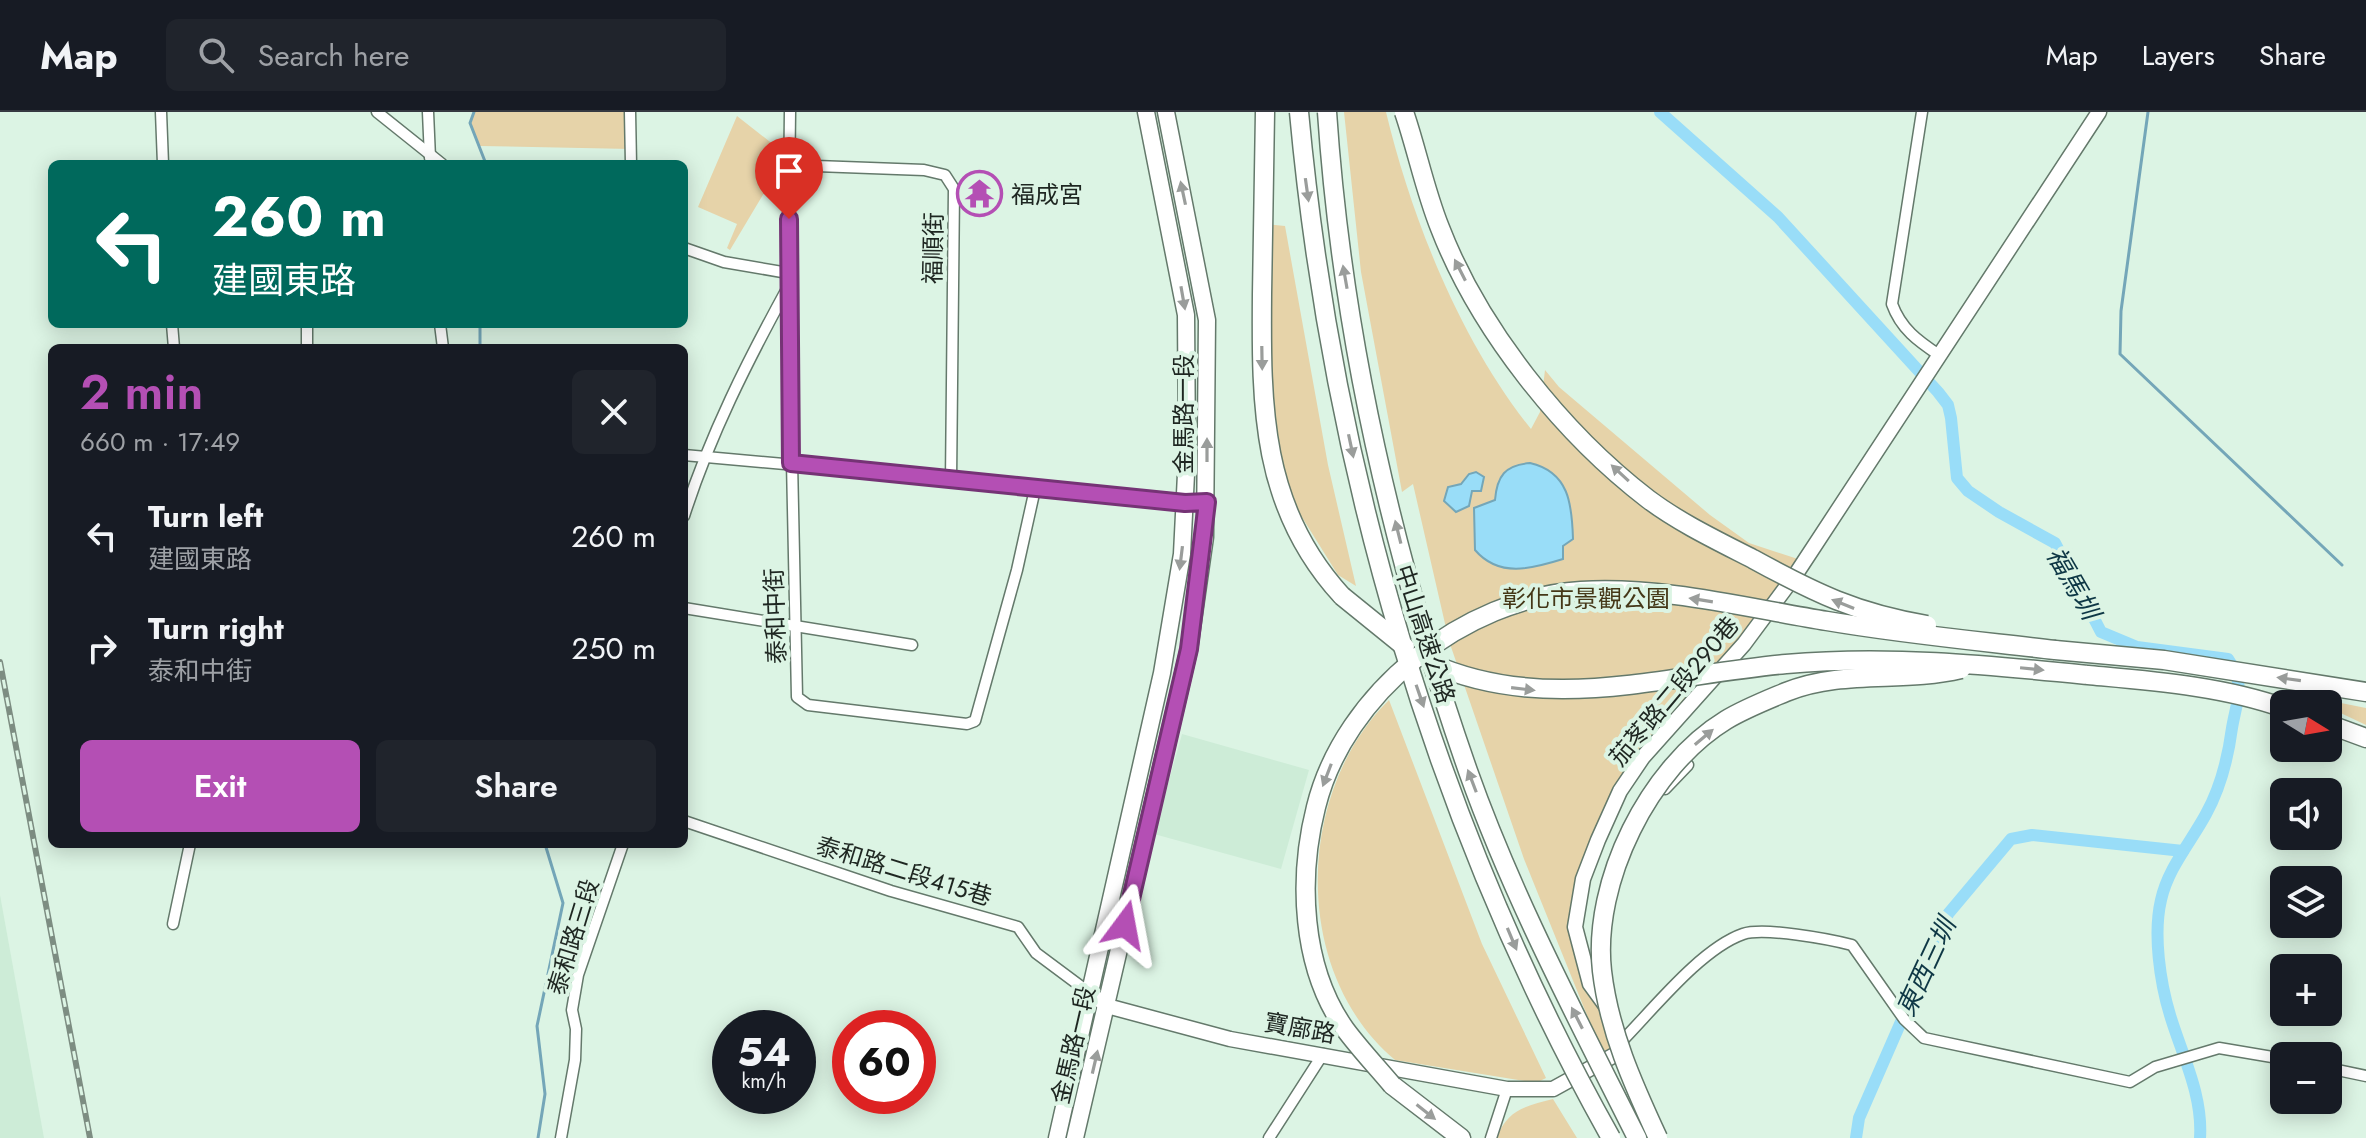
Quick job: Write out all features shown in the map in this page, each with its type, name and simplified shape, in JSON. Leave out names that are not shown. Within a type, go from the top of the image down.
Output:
[{"type":"highway","points":[[1265,112],[1262,358],[1269,454],[1290,519],[1311,558],[1342,596],[1383,634],[1447,671],[1509,687],[1539,691],[1579,692],[1785,664],[1856,659],[1979,664],[2156,682],[2270,703]]},
{"type":"highway","name":"中山高速公路","points":[[1299,112],[1329,342],[1374,554],[1461,816],[1529,979],[1611,1138]]},
{"type":"highway","name":"中山高速公路","points":[[1327,112],[1342,265],[1376,443],[1419,618],[1469,772],[1511,878],[1637,1138]]},
{"type":"highway","points":[[1404,112],[1440,228],[1505,349],[1550,407],[1648,499],[1759,563],[1866,614],[2055,650]]},
{"type":"highway","points":[[1461,1138],[1392,1085],[1344,1027],[1325,990],[1307,921],[1308,839],[1332,761],[1365,708],[1412,662],[1457,631],[1540,598],[1580,591],[1672,595],[1902,634],[2164,660],[2366,692]]},
{"type":"highway","points":[[1658,1138],[1623,1061],[1602,969],[1603,925],[1612,880],[1629,835],[1651,796],[1686,754],[1716,728],[1787,691],[1817,682],[1883,675],[1935,675],[1979,664]]},
{"type":"highway","points":[[2342,729],[2366,738]]},
{"type":"highway","points":[[2342,732],[2366,747]]},
{"type":"main road","name":"金馬路一段","points":[[1057,1138],[1165,659],[1182,554],[1186,315],[1146,112]]},
{"type":"main road","name":"金馬路一段","points":[[1075,1138],[1189,649],[1207,502],[1207,320],[1166,112]]},
{"type":"street","points":[[161,112],[163,160]]},
{"type":"street","points":[[377,112],[430,160]]},
{"type":"street","points":[[428,112],[430,160]]},
{"type":"street","points":[[630,112],[631,160]]},
{"type":"street","name":"泰和中街","points":[[790,112],[788,273],[797,697],[808,705],[967,724],[975,721],[1017,570],[1035,489]]},
{"type":"street","points":[[1922,112],[1892,304],[1898,319],[1916,340],[1939,355],[2099,112]]},
{"type":"street","name":"福順街","points":[[789,165],[924,170],[945,175],[954,189],[951,481]]},
{"type":"street","points":[[688,249],[724,262],[788,273]]},
{"type":"street","points":[[688,503],[703,456],[740,375],[789,286]]},
{"type":"street","name":"茄苳路二段290巷","points":[[1620,1048],[1611,1013],[1590,984],[1575,927],[1583,879],[1620,791],[1643,757],[1761,621],[1939,355]]},
{"type":"street","points":[[688,455],[1185,503],[1207,502]]},
{"type":"street","points":[[688,609],[795,623],[912,645]]},
{"type":"street","points":[[1611,1013],[1604,941],[1613,899],[1632,843],[1652,803],[1688,765]]},
{"type":"street","name":"泰和路二段415巷","points":[[688,822],[891,891],[1018,927],[1036,953],[1091,994]]},
{"type":"street","points":[[173,924],[189,848]]},
{"type":"street","name":"泰和路三段","points":[[561,1138],[575,1060],[576,1029],[572,1010],[578,975],[622,848]]},
{"type":"street","points":[[1620,1048],[1693,967],[1742,934],[1765,931],[1852,945],[1904,1019],[1924,1038],[2130,1082],[2155,1067],[2219,1048],[2270,1057]]},
{"type":"street","name":"寶廍路","points":[[1091,994],[1107,1006],[1230,1039],[1507,1089],[1553,1089],[1620,1048]]},
{"type":"street","points":[[1269,1138],[1323,1054]]},
{"type":"street","points":[[2342,1071],[2366,1076]]},
{"type":"street","points":[[1491,1138],[1507,1089]]},
{"type":"shaded area","points":[[1182,734],[1309,770],[1281,869],[1154,834]]},
{"type":"shaded area","points":[[0,895],[23,1022],[44,1138],[0,1138]]},
{"type":"green space","points":[[474,112],[630,112],[631,149],[479,146],[470,123]]},
{"type":"green space","name":"彰化市景觀公園","points":[[1344,112],[1386,112],[1410,195],[1442,278],[1482,358],[1531,429],[1540,412],[1545,370],[1559,387],[1710,515],[1749,543],[1804,561],[1607,812],[1577,921],[1616,1038],[1610,1051],[1601,1050],[1524,859],[1449,641],[1413,484],[1402,492],[1361,272]]},
{"type":"green space","points":[[737,116],[774,145],[773,178],[730,250],[727,248],[737,224],[698,207]]},
{"type":"green space","points":[[1264,224],[1285,226],[1328,465],[1356,586],[1338,575],[1285,490],[1269,412]]},
{"type":"green space","points":[[1389,700],[1482,944],[1546,1078],[1536,1083],[1395,1060],[1361,1023],[1337,980],[1323,932],[1318,882],[1322,831],[1336,783],[1358,738]]},
{"type":"green space","points":[[2342,703],[2366,708],[2366,725],[2342,714]]},
{"type":"green space","points":[[1553,1099],[1577,1138],[1497,1138],[1506,1121],[1519,1110]]},
{"type":"water","points":[[1530,463],[1553,474],[1566,491],[1573,539],[1563,546],[1563,559],[1516,569],[1494,565],[1475,550],[1474,508],[1495,500],[1500,478],[1508,469]]},
{"type":"water","points":[[1476,472],[1484,477],[1481,491],[1472,491],[1469,506],[1456,512],[1444,501],[1448,487],[1461,484],[1469,474]]},
{"type":"waterway","points":[[474,112],[470,123],[484,160]]},
{"type":"waterway","name":"福馬圳","points":[[1660,112],[1778,217],[1938,392],[1948,405],[1951,418],[1957,478],[1968,491],[1999,512],[2055,543],[2101,632],[2137,647],[2228,659],[2234,668],[2239,692],[2223,772],[2206,814],[2164,888],[2159,913],[2163,988],[2195,1091],[2200,1138]]},
{"type":"waterway","points":[[2148,112],[2121,311],[2120,354],[2342,565]]},
{"type":"waterway","points":[[480,328],[480,344]]},
{"type":"waterway","name":"東西三圳","points":[[1856,1138],[1859,1118],[1948,914],[2011,839],[2032,835],[2183,851]]},
{"type":"waterway","points":[[538,1138],[545,1094],[537,1026],[563,903],[546,848]]},
{"type":"railway","points":[[0,662],[90,1138]]},
{"type":"place","name":"福成宮","points":[[980,194]]},
{"type":"route","points":[[789,219],[791,463],[1035,489],[1132,495],[1185,503],[1207,502],[1189,649],[1125,925]]}]
